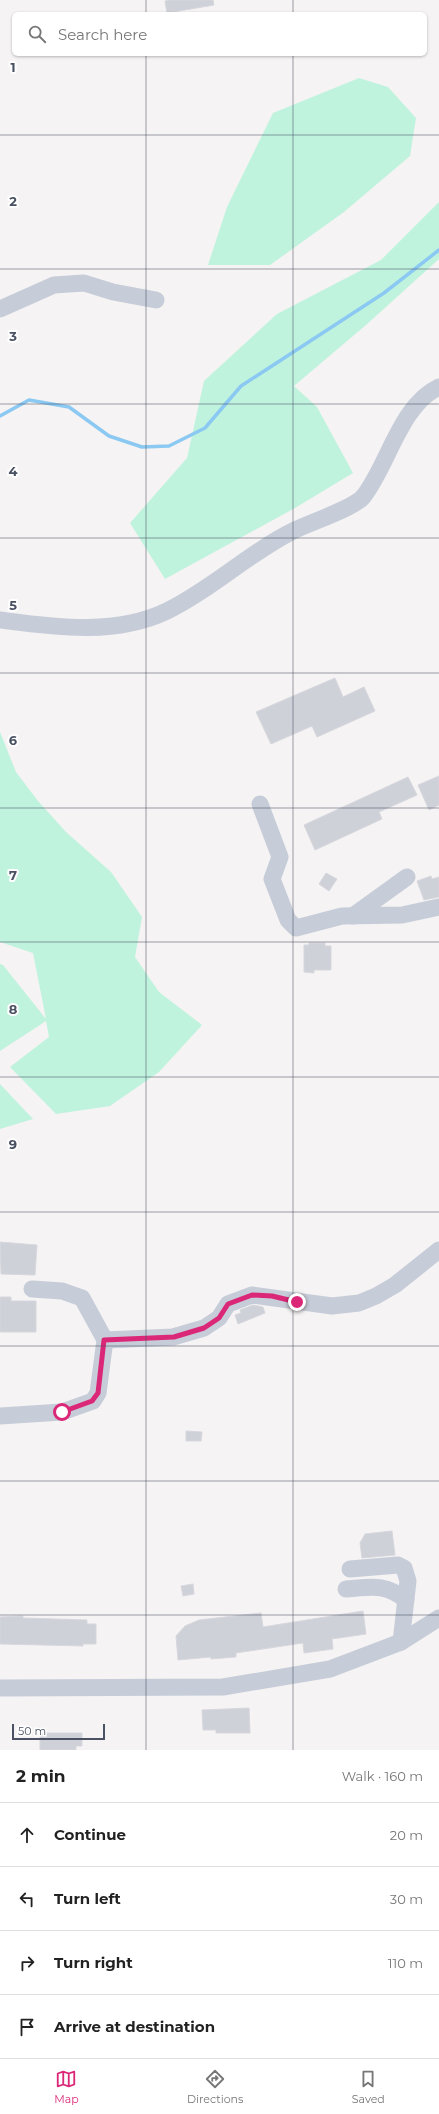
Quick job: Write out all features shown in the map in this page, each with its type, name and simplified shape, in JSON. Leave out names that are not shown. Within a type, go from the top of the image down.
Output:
[{"type":"street","points":[[0,308],[54,285],[84,283],[113,292],[156,300]]},
{"type":"street","points":[[0,620],[76,628],[113,627],[130,624],[166,612],[295,530],[324,519],[362,499],[412,411],[425,396],[439,387]]},
{"type":"street","points":[[260,804],[280,857],[272,879],[288,920],[296,928],[342,916],[402,915],[439,907]]},
{"type":"street","points":[[353,916],[407,877]]},
{"type":"street","points":[[104,1340],[174,1337],[204,1328],[219,1318],[228,1304],[252,1295],[332,1306],[360,1303],[376,1296],[395,1284],[439,1250]]},
{"type":"street","points":[[0,1416],[62,1412],[92,1401],[98,1393],[104,1340],[82,1298],[62,1291],[32,1289]]},
{"type":"street","points":[[350,1569],[398,1565],[404,1568],[408,1582],[401,1642]]},
{"type":"street","points":[[346,1589],[374,1586],[389,1589],[406,1600]]},
{"type":"street","points":[[0,1688],[223,1687],[330,1669],[401,1642],[439,1618]]},
{"type":"green space","points":[[359,78],[388,87],[416,118],[410,156],[344,212],[270,265],[208,265],[227,207],[273,113]]},
{"type":"green space","points":[[439,202],[439,259],[366,325],[294,386],[317,407],[353,473],[295,508],[165,579],[130,523],[187,458],[204,381],[277,314],[381,260]]},
{"type":"green space","points":[[0,732],[16,772],[38,801],[66,832],[111,872],[142,917],[135,957],[159,992],[202,1025],[159,1072],[110,1106],[56,1114],[10,1067],[49,1037],[46,1021],[0,1051],[0,964],[3,965],[46,1019],[33,953],[0,942]]},
{"type":"green space","points":[[0,1084],[33,1119],[0,1129]]},
{"type":"building","points":[[213,0],[214,5],[167,12],[165,1]]},
{"type":"building","points":[[335,678],[343,697],[364,687],[375,711],[317,737],[312,726],[271,744],[256,712]]},
{"type":"building","points":[[439,776],[439,805],[429,810],[418,785]]},
{"type":"building","points":[[408,777],[417,795],[379,812],[382,819],[315,850],[304,825]]},
{"type":"building","points":[[326,873],[337,879],[329,891],[319,884]]},
{"type":"building","points":[[431,876],[432,879],[439,877],[439,897],[424,900],[417,881]]},
{"type":"building","points":[[309,943],[325,943],[325,946],[331,946],[331,970],[314,970],[314,973],[304,972],[304,945],[309,945]]},
{"type":"building","points":[[0,1242],[37,1245],[35,1275],[1,1274]]},
{"type":"building","points":[[0,1297],[11,1297],[11,1301],[36,1301],[36,1332],[0,1332]]},
{"type":"building","points":[[253,1305],[263,1307],[265,1313],[238,1324],[235,1315],[241,1313],[240,1310]]},
{"type":"building","points":[[186,1431],[202,1432],[201,1441],[186,1441]]},
{"type":"building","points":[[392,1531],[395,1555],[362,1558],[360,1543],[365,1534]]},
{"type":"building","points":[[193,1584],[194,1594],[183,1596],[181,1586]]},
{"type":"building","points":[[363,1611],[366,1634],[332,1639],[333,1649],[304,1653],[303,1643],[236,1653],[236,1657],[211,1659],[211,1657],[178,1660],[176,1636],[185,1626],[199,1620],[261,1613],[263,1627]]},
{"type":"building","points":[[23,1616],[23,1618],[87,1620],[87,1624],[96,1624],[96,1644],[83,1644],[83,1646],[0,1644],[0,1617]]},
{"type":"building","points":[[249,1708],[250,1733],[216,1733],[216,1730],[203,1730],[202,1710]]},
{"type":"building","points":[[40,1733],[82,1733],[82,1746],[76,1746],[76,1750],[40,1750]]},
{"type":"waterway","points":[[0,416],[29,400],[69,407],[109,436],[142,447],[169,446],[205,428],[241,386],[384,293],[439,250]]},
{"type":"route","points":[[62,1412],[92,1401],[98,1393],[104,1340],[174,1337],[204,1328],[219,1318],[228,1304],[252,1295],[272,1296],[297,1302]]}]
